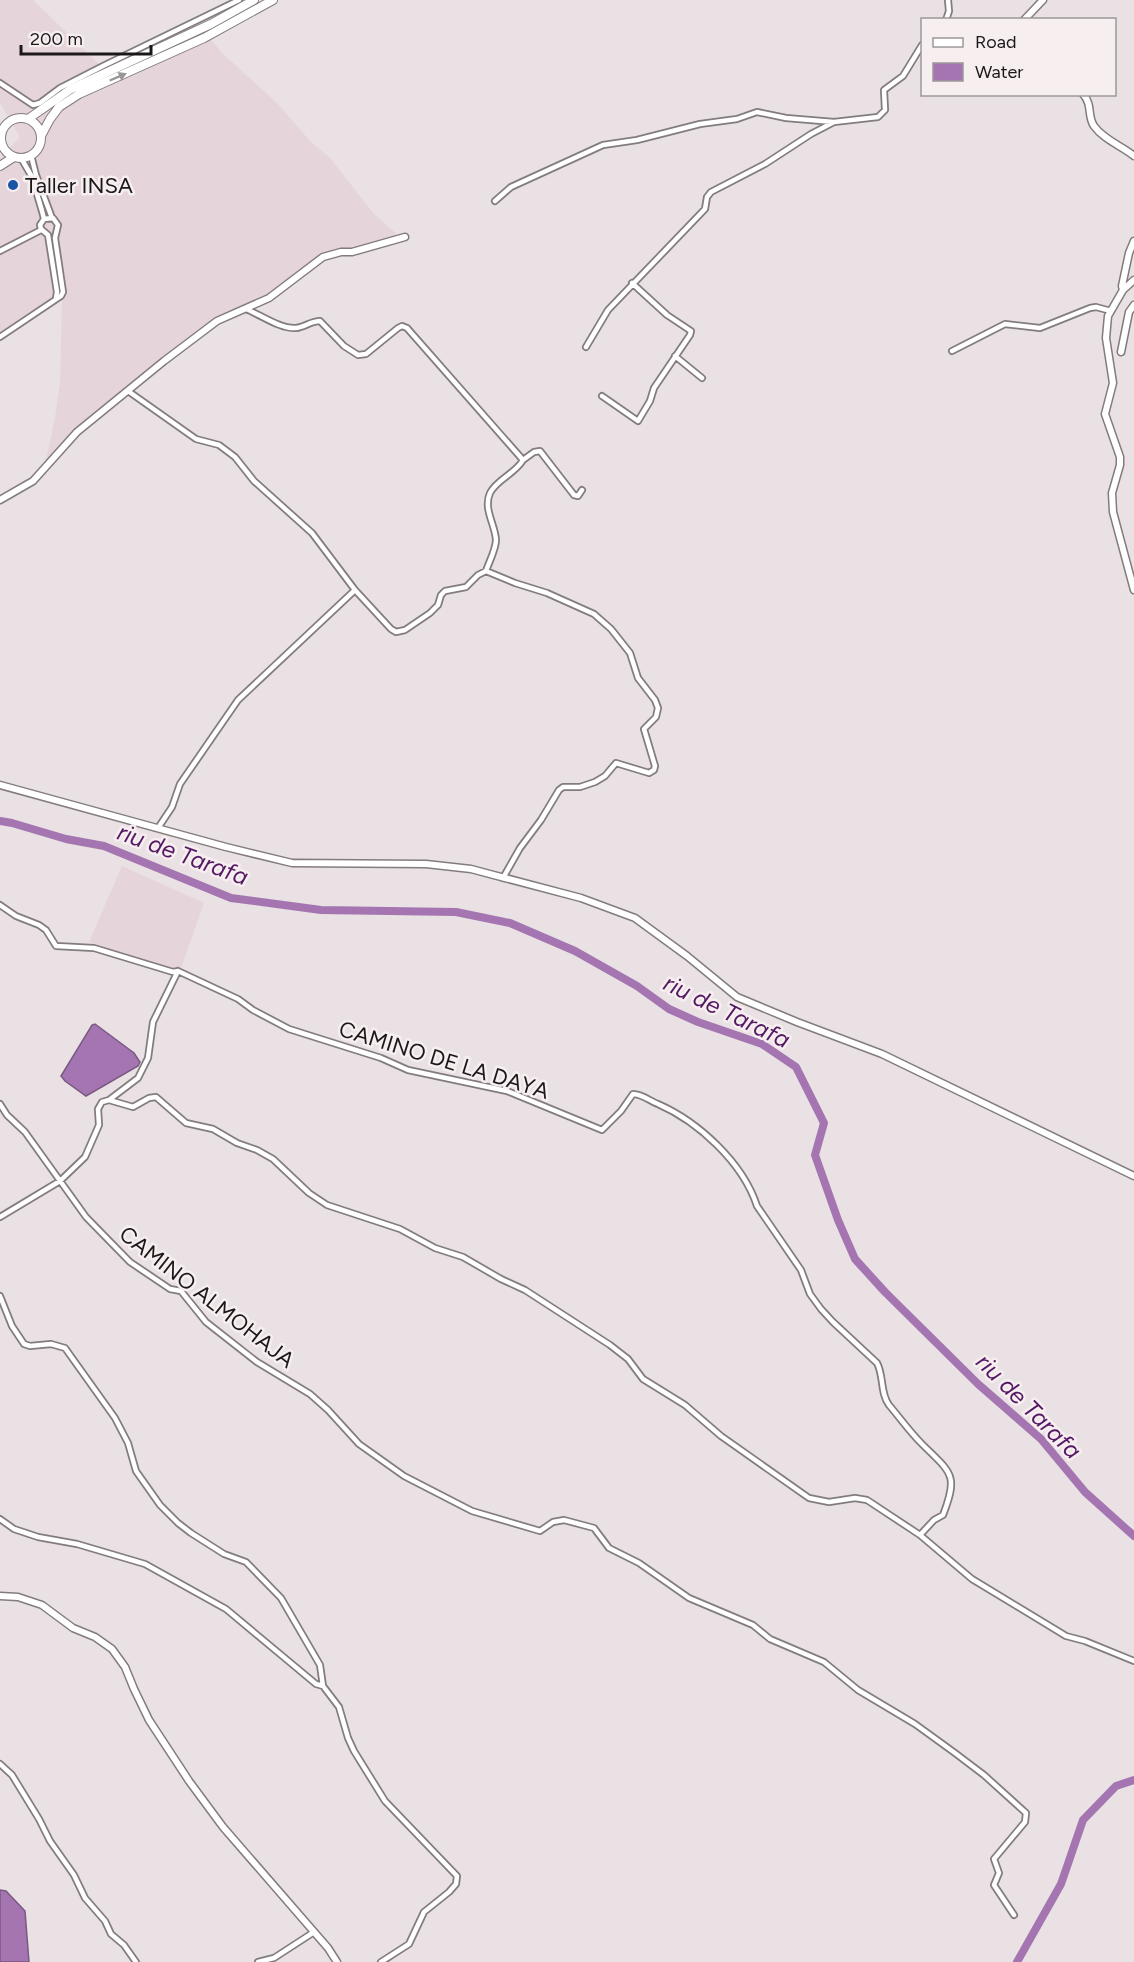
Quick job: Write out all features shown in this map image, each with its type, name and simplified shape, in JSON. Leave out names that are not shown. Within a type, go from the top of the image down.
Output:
[{"type":"highway","points":[[28,119],[71,89],[212,24],[254,0]]},
{"type":"highway","points":[[0,166],[31,155],[37,150],[41,136],[59,107],[79,94],[204,38],[273,0]]},
{"type":"highway","points":[[18,158],[5,151],[0,141],[3,128],[9,121],[19,117],[28,119],[37,126],[41,136]]},
{"type":"main road","points":[[1025,18],[1043,0]]},
{"type":"main road","points":[[1084,96],[1089,103],[1090,118],[1096,128],[1134,156]]},
{"type":"main road","points":[[0,500],[33,481],[77,432],[164,361],[218,321],[269,298],[323,257],[341,252],[352,252],[405,237]]},
{"type":"main road","points":[[1123,290],[1127,259],[1134,241]]},
{"type":"main road","points":[[1134,280],[1123,290],[1108,316],[1106,338],[1113,383],[1105,414],[1120,460],[1112,497],[1119,541],[1130,570],[1134,589]]},
{"type":"main road","points":[[1122,352],[1129,312],[1134,305]]},
{"type":"main road","points":[[0,785],[292,863],[426,864],[471,869],[581,897],[634,918],[687,956],[737,997],[882,1054],[1134,1176]]},
{"type":"main road","points":[[0,1596],[18,1597],[42,1605],[73,1628],[95,1637],[112,1649],[125,1667],[149,1720],[189,1781],[223,1827],[338,1962]]},
{"type":"street","points":[[0,83],[33,105],[40,103],[60,88],[239,0]]},
{"type":"street","points":[[947,18],[949,11],[948,0]]},
{"type":"street","points":[[495,201],[511,187],[603,145],[637,140],[700,124],[737,120],[757,112],[786,118],[834,122],[878,117],[884,113],[884,90],[903,76],[921,47]]},
{"type":"street","points":[[586,347],[608,309],[705,209],[707,196],[711,192],[765,164],[834,122]]},
{"type":"street","points":[[0,337],[55,301],[63,292],[55,233],[58,225],[57,221],[52,218],[31,155]]},
{"type":"street","points":[[18,158],[32,177],[44,219]]},
{"type":"street","points":[[52,218],[44,219],[40,225],[41,230],[48,235],[57,292],[55,301]]},
{"type":"street","points":[[0,251],[41,230]]},
{"type":"street","points":[[48,235],[55,233]]},
{"type":"street","points":[[602,396],[638,421],[650,401],[654,388],[690,335],[691,331],[667,315],[632,284]]},
{"type":"street","points":[[952,351],[1005,324],[1040,328],[1090,308],[1096,307],[1111,311]]},
{"type":"street","points":[[246,309],[289,327],[302,327],[312,321],[320,321],[344,346],[358,355],[366,354],[398,328],[402,326],[407,328],[523,460]]},
{"type":"street","points":[[675,356],[702,378]]},
{"type":"street","points":[[128,391],[196,439],[219,445],[236,457],[254,481],[312,533],[355,590],[391,629],[401,632],[430,612],[438,604],[445,591],[466,587],[478,575],[486,571],[496,542],[489,513],[489,497],[492,490],[520,466],[523,460],[534,452],[540,451],[574,495],[578,496],[582,490]]},
{"type":"street","points":[[486,571],[548,593],[594,614],[611,629],[630,653],[638,678],[655,700],[658,708],[656,717],[644,729],[655,766],[653,772],[616,763],[605,776],[595,782],[580,787],[563,787],[542,820],[520,848],[503,879]]},
{"type":"street","points":[[158,828],[172,807],[180,784],[238,700],[355,590]]},
{"type":"street","name":"CAMINO DE LA DAYA","points":[[0,905],[16,916],[46,930],[56,946],[94,948],[173,972],[178,971],[238,999],[253,1010],[289,1029],[381,1058],[408,1070],[507,1091],[602,1130],[621,1111],[633,1094],[639,1094],[670,1109],[705,1132],[730,1160],[753,1194],[758,1206],[801,1270],[810,1294],[821,1309],[877,1363],[881,1371],[884,1399],[948,1471],[951,1494],[943,1515],[934,1520],[920,1535]]},
{"type":"street","points":[[0,1217],[60,1181],[84,1157],[99,1125],[98,1108],[102,1102],[109,1100],[138,1078],[148,1058],[153,1022],[178,971]]},
{"type":"street","points":[[109,1100],[133,1107],[149,1098],[156,1098],[186,1123],[213,1129],[273,1159],[309,1193],[327,1205],[383,1222],[435,1248],[464,1257],[525,1290],[610,1345],[628,1359],[643,1380],[685,1405],[721,1436],[808,1498],[829,1502],[855,1498],[867,1500],[920,1535],[972,1578],[1066,1636],[1134,1661]]},
{"type":"street","name":"CAMINO ALMOHAJA","points":[[0,1104],[7,1115],[25,1132],[86,1217],[130,1262],[170,1289],[181,1292],[206,1322],[257,1362],[310,1395],[328,1410],[359,1444],[404,1476],[472,1512],[540,1531],[553,1522],[564,1520],[594,1528],[609,1548],[639,1563],[689,1598],[753,1625],[770,1639],[824,1662],[858,1690],[915,1724],[970,1764],[1026,1813],[1025,1822],[994,1859],[999,1873],[994,1885],[1014,1915]]},
{"type":"street","points":[[0,1296],[15,1332],[24,1344],[30,1346],[55,1344],[67,1351],[116,1418],[128,1443],[136,1471],[166,1511],[183,1528],[224,1554],[246,1562],[281,1598],[320,1665],[323,1686]]},
{"type":"street","points":[[0,1519],[14,1528],[38,1537],[77,1544],[152,1568],[226,1609],[316,1684],[323,1686],[336,1700],[351,1745],[385,1800],[455,1873],[458,1879],[449,1892],[426,1909],[412,1939],[405,1948],[381,1962]]},
{"type":"street","points":[[0,1764],[12,1775],[50,1841],[74,1875],[85,1899],[105,1921],[111,1934],[124,1945],[136,1962]]},
{"type":"street","points":[[258,1962],[274,1958],[314,1932]]},
{"type":"shaded area","points":[[0,0],[33,0],[99,64],[195,20],[221,52],[277,103],[310,141],[331,159],[373,213],[401,238],[323,257],[269,298],[217,322],[77,432],[50,463],[46,460],[60,382],[62,301],[55,301],[0,337],[0,158],[20,137],[0,103]]},
{"type":"shaded area","points":[[122,866],[204,903],[181,968],[166,968],[89,942]]},
{"type":"water","points":[[95,1024],[134,1053],[140,1062],[138,1066],[86,1096],[61,1076],[92,1025]]},
{"type":"water","points":[[0,1890],[6,1891],[25,1911],[29,1962],[0,1962]]},
{"type":"waterway","name":"riu de Tarafa","points":[[0,821],[66,839],[104,846],[231,898],[321,910],[456,912],[510,923],[575,951],[637,986],[669,1009],[698,1022],[762,1044],[796,1067],[824,1123],[815,1155],[838,1220],[855,1259],[978,1384],[1041,1439],[1085,1492],[1134,1536]]},
{"type":"waterway","name":"riu de Tarafa","points":[[1017,1962],[1061,1884],[1083,1820],[1116,1786],[1134,1780]]},
{"type":"place","name":"Taller INSA","points":[[13,185]]}]
